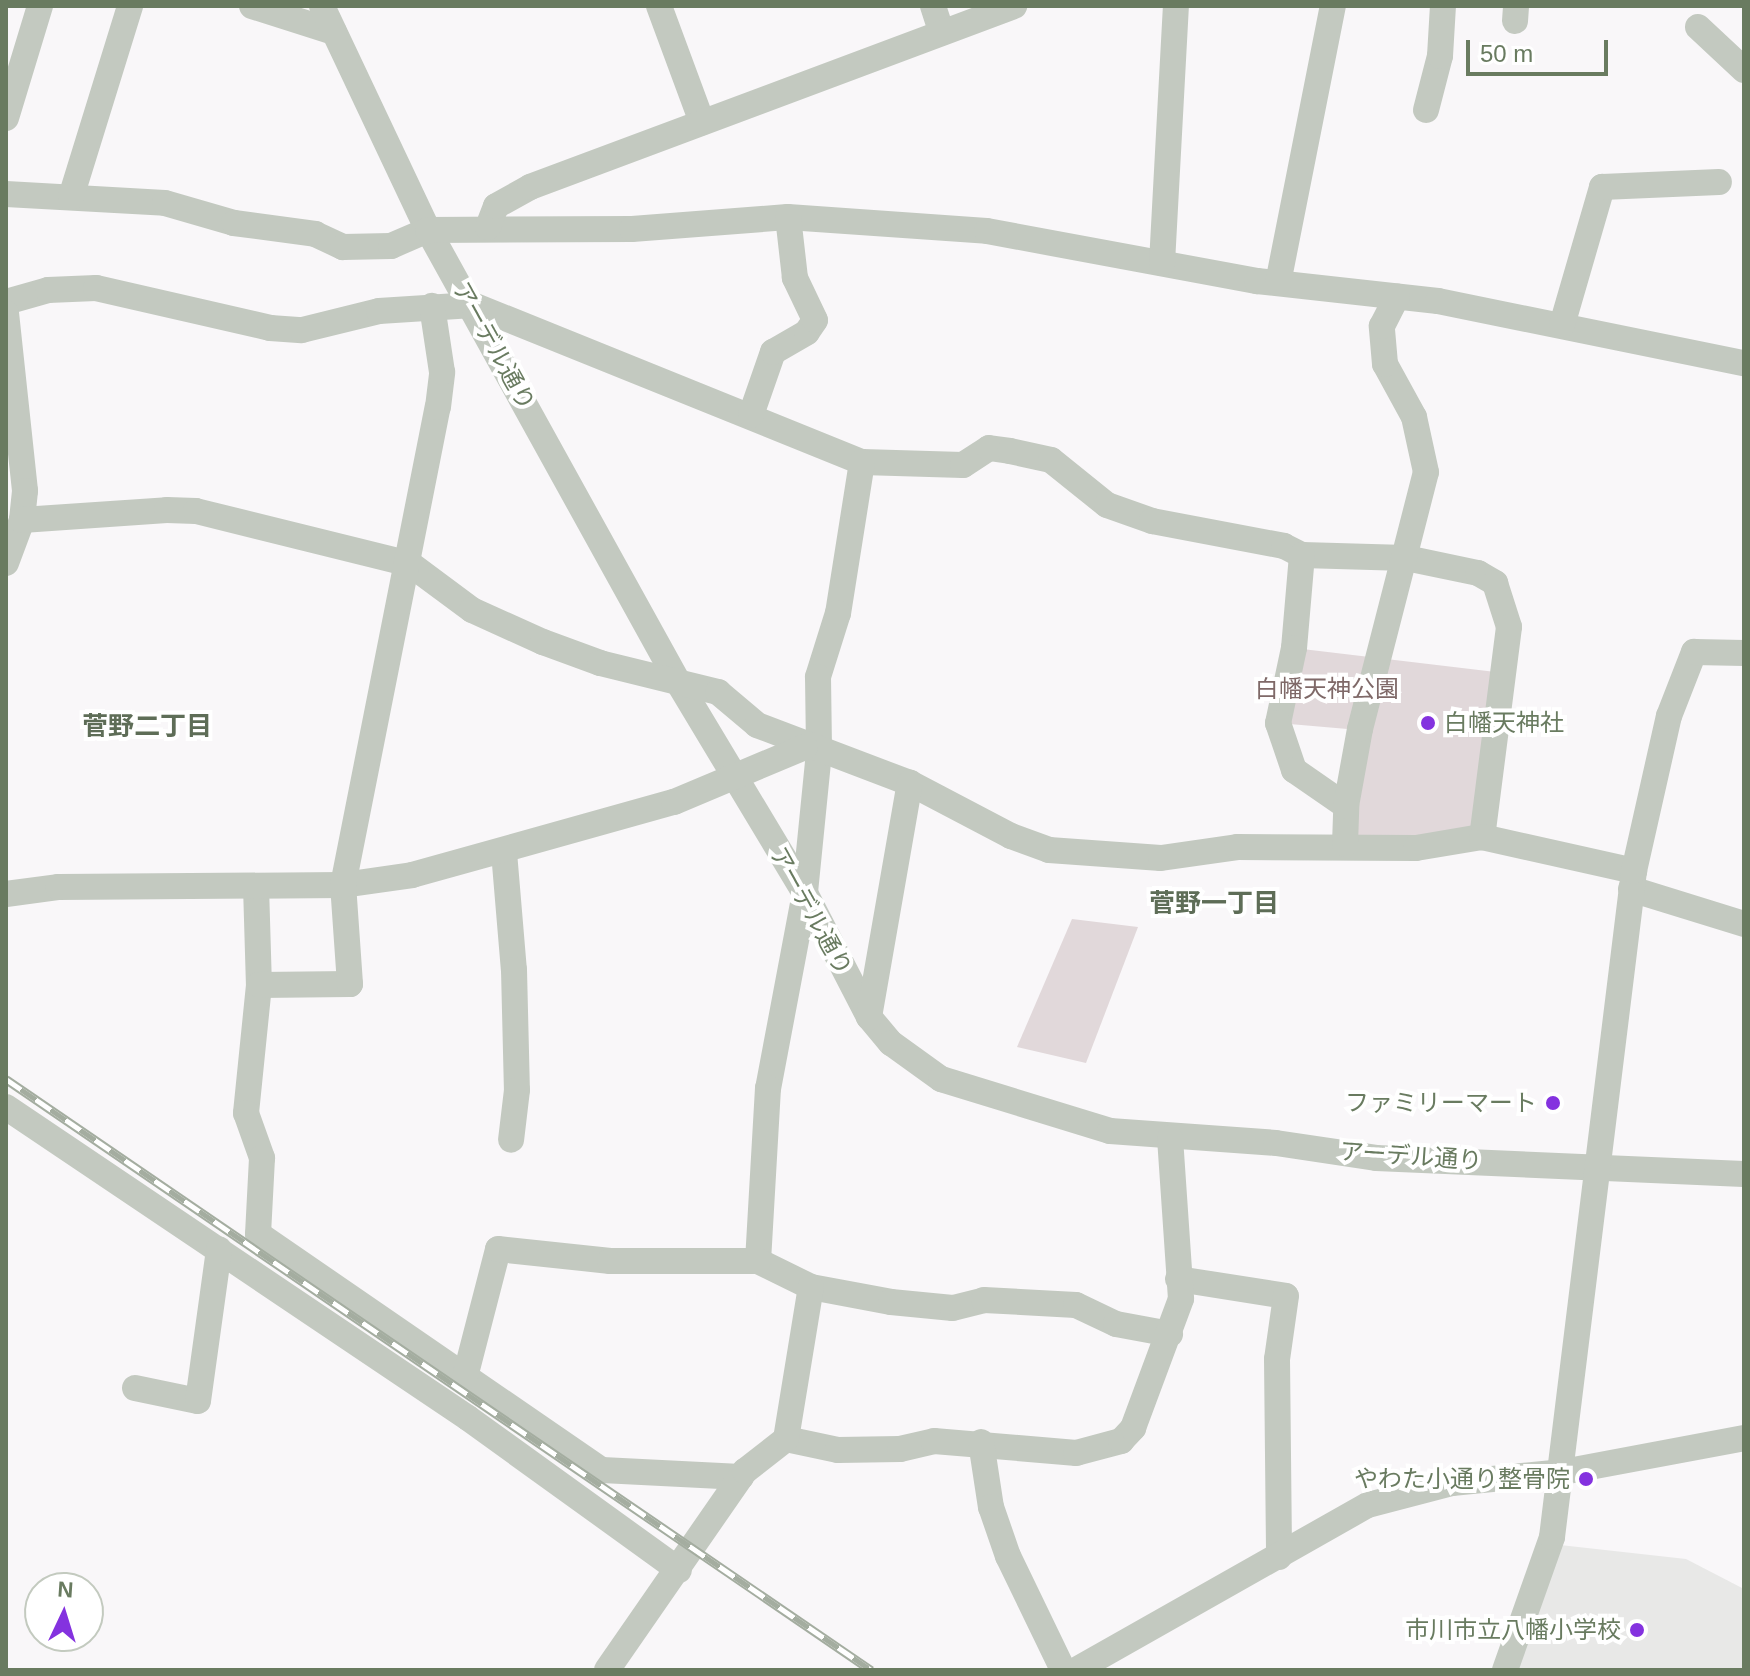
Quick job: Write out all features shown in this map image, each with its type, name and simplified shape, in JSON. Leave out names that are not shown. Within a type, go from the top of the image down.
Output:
[{"type":"street","points":[[6,118],[40,6]]},
{"type":"street","points":[[71,197],[130,6]]},
{"type":"street","points":[[252,6],[334,32]]},
{"type":"street","name":"アーデル通り","points":[[322,6],[428,230],[473,305],[678,682],[805,893],[869,1017],[891,1043],[941,1079],[1073,1123],[1170,1138],[1276,1143],[1376,1158],[1595,1165],[1744,1174]]},
{"type":"street","points":[[659,6],[702,122]]},
{"type":"street","points":[[933,6],[942,33]]},
{"type":"street","points":[[488,227],[496,206],[530,187],[1014,6]]},
{"type":"street","points":[[1162,263],[1176,6]]},
{"type":"street","points":[[1278,283],[1333,6]]},
{"type":"street","points":[[1426,110],[1440,56],[1443,6]]},
{"type":"street","points":[[1698,27],[1744,70]]},
{"type":"street","points":[[1562,325],[1602,187],[1719,182]]},
{"type":"street","points":[[6,194],[165,203],[234,223],[315,234],[343,247],[391,246],[428,230],[488,227],[632,229],[788,217],[987,231],[1278,283],[1397,297],[1562,325],[1744,363]]},
{"type":"street","points":[[751,415],[773,352],[807,332],[815,320],[795,278],[788,217]]},
{"type":"street","points":[[6,302],[48,290],[96,288],[270,328],[302,330],[379,311],[473,305],[862,462],[963,465],[989,448],[1010,451],[1051,460],[1107,505],[1152,521],[1284,546],[1302,555],[1406,558],[1478,573],[1495,583],[1509,627],[1482,837]]},
{"type":"street","points":[[1345,844],[1346,806],[1377,654],[1406,558],[1426,455],[1414,417],[1385,364],[1382,326],[1397,297]]},
{"type":"street","points":[[259,985],[350,984],[343,885],[410,564],[442,372],[432,306]]},
{"type":"street","points":[[6,313],[25,491],[22,520],[6,563]]},
{"type":"street","points":[[758,1261],[768,1088],[805,893],[818,677],[838,613],[862,462]]},
{"type":"street","points":[[22,520],[119,510],[196,511],[410,564],[472,610],[543,642],[600,663],[718,692],[757,725],[812,750],[910,783],[1011,836],[1086,856],[1161,858],[1237,847],[1345,844],[1416,848],[1482,837],[1632,880],[1744,924]]},
{"type":"street","points":[[1302,555],[1294,648],[1278,723],[1294,770],[1346,806]]},
{"type":"street","points":[[1505,1670],[1540,1578],[1563,1472],[1595,1165],[1632,880],[1669,716],[1694,652],[1744,653]]},
{"type":"street","points":[[6,894],[58,887],[343,885],[504,852],[674,802],[733,777],[812,750]]},
{"type":"street","points":[[869,1017],[910,783]]},
{"type":"street","points":[[504,852],[516,1045],[511,1140]]},
{"type":"street","points":[[256,886],[259,985],[246,1113],[262,1158],[258,1234],[602,1470],[741,1477]]},
{"type":"street","points":[[6,1107],[520,1454],[539,1474],[679,1570]]},
{"type":"street","points":[[786,1439],[838,1450],[981,1442],[1076,1453],[1121,1441],[1133,1428],[1181,1299],[1170,1138]]},
{"type":"street","points":[[135,1388],[198,1401],[219,1249]]},
{"type":"street","points":[[465,1377],[498,1249],[610,1261],[758,1261],[811,1287],[953,1308],[984,1300],[1076,1305],[1116,1324],[1170,1334]]},
{"type":"street","points":[[1178,1279],[1286,1296],[1277,1359],[1279,1557]]},
{"type":"street","points":[[607,1670],[741,1477],[786,1439],[811,1287]]},
{"type":"street","points":[[1091,1666],[1368,1505],[1452,1483],[1563,1472],[1744,1438]]},
{"type":"street","points":[[981,1442],[991,1507],[1008,1556],[1063,1670]]},
{"type":"shaded area","name":"市川市立八幡小学校","points":[[1560,1545],[1686,1559],[1744,1589],[1744,1670],[1516,1670]]},
{"type":"green space","name":"白幡天神社","points":[[1294,648],[1504,673],[1482,837],[1345,844],[1359,730],[1278,723]]},
{"type":"green space","points":[[1072,919],[1138,927],[1086,1063],[1017,1047]]},
{"type":"railway","points":[[6,1079],[871,1670]]},
{"type":"place","name":"白幡天神社","points":[[1428,723]]},
{"type":"place","name":"ファミリーマート","points":[[1553,1103]]},
{"type":"place","name":"やわた小通り整骨院","points":[[1586,1479]]},
{"type":"place","name":"市川市立八幡小学校","points":[[1637,1630]]},
{"type":"district","name":"菅野二丁目","points":[[147,727]]},
{"type":"district","name":"菅野一丁目","points":[[1214,904]]},
{"type":"park label","name":"白幡天神公園","points":[[1327,689]]}]
